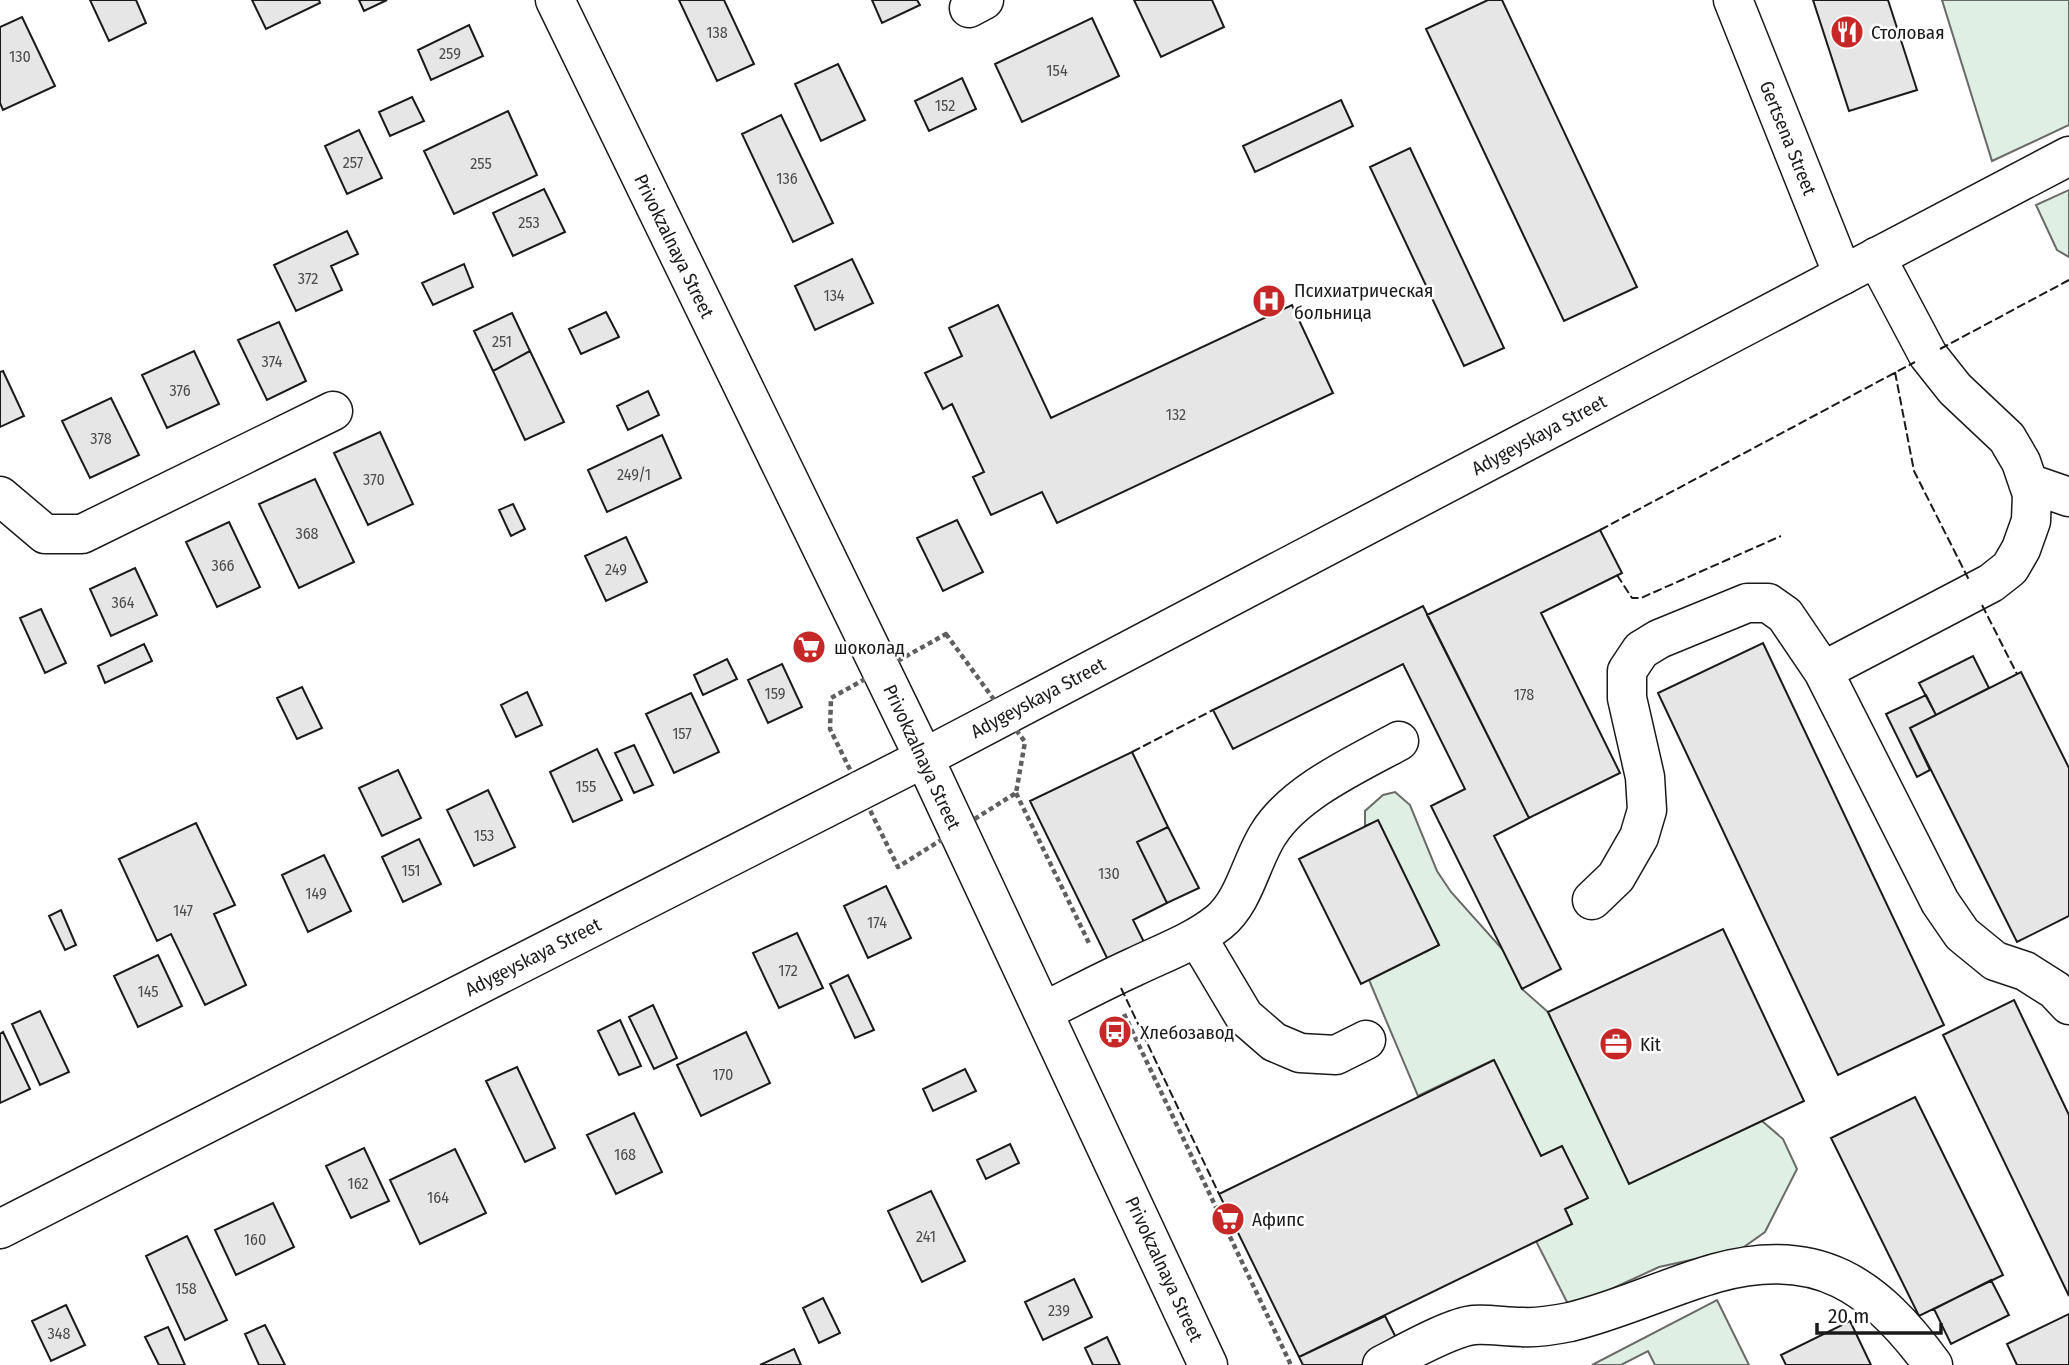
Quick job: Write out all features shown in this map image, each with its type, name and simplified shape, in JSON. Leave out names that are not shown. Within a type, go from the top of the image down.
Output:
[{"type":"main road","name":"Privokzalnaya Street","points":[[555,0],[924,758],[1208,1365]]},
{"type":"main road","name":"Gertsena Street","points":[[1733,0],[1843,275]]},
{"type":"main road","name":"Adygeyskaya Street","points":[[0,1229],[924,758],[2069,156]]},
{"type":"main road","points":[[1823,671],[1976,592],[2010,568],[2021,549],[2031,520],[2032,494],[2021,463],[2007,438],[1955,389],[1928,355],[1876,257]]},
{"type":"main road","points":[[0,496],[45,534],[82,534],[333,411]]},
{"type":"main road","points":[[2028,482],[2069,497]]},
{"type":"main road","points":[[1592,900],[1616,877],[1639,837],[1647,810],[1645,777],[1627,698],[1627,671],[1641,650],[1660,639],[1747,603],[1768,603],[1785,615],[1823,671],[1940,902],[1962,934],[1995,961],[2025,971],[2055,990],[2069,1005]]},
{"type":"main road","points":[[1042,1012],[1197,937],[1222,920],[1240,895],[1269,832],[1284,814],[1311,793],[1399,741]]},
{"type":"main road","points":[[1197,937],[1244,1016],[1273,1042],[1300,1053],[1336,1055],[1366,1040]]},
{"type":"main road","points":[[1381,1365],[1436,1338],[1472,1325],[1527,1328],[1569,1322],[1715,1273],[1759,1264],[1800,1264],[1838,1277],[1888,1311],[1933,1365]]},
{"type":"path","points":[[1016,793],[1291,1365]]},
{"type":"green space","points":[[1942,0],[2069,0],[2069,125],[1992,161]]},
{"type":"green space","points":[[2069,190],[2069,257],[2057,250],[2036,205]]},
{"type":"green space","points":[[1395,792],[1410,805],[1437,871],[1451,892],[1503,950],[1522,989],[1548,1012],[1629,1183],[1762,1121],[1783,1139],[1797,1169],[1765,1232],[1741,1249],[1659,1267],[1570,1308],[1536,1241],[1572,1224],[1565,1209],[1587,1198],[1562,1146],[1541,1156],[1493,1060],[1418,1096],[1369,980],[1439,945],[1378,821],[1365,826],[1365,811],[1383,795]]},
{"type":"green space","points":[[1717,1300],[1749,1365],[1655,1365],[1648,1351],[1621,1365],[1592,1365]]},
{"type":"building","points":[[90,0],[136,0],[146,23],[109,41]]},
{"type":"building","points":[[252,0],[319,0],[320,3],[266,29]]},
{"type":"building","points":[[359,0],[387,0],[364,11]]},
{"type":"building","points":[[679,0],[724,0],[754,64],[717,81]]},
{"type":"building","points":[[872,0],[917,0],[920,5],[882,23]]},
{"type":"building","points":[[1134,0],[1212,0],[1224,27],[1161,57]]},
{"type":"building","points":[[1488,0],[1502,0],[1637,287],[1564,321],[1426,29]]},
{"type":"building","points":[[1813,0],[1888,0],[1917,90],[1849,111]]},
{"type":"building","points":[[22,17],[55,86],[3,110],[0,103],[0,27]]},
{"type":"building","points":[[1092,18],[1119,76],[1022,122],[995,64]]},
{"type":"building","points":[[469,25],[483,56],[431,80],[418,50]]},
{"type":"building","points":[[838,64],[865,120],[821,141],[795,84]]},
{"type":"building","points":[[962,78],[976,109],[929,131],[915,101]]},
{"type":"building","points":[[412,97],[424,121],[390,136],[379,112]]},
{"type":"building","points":[[1341,100],[1353,126],[1255,172],[1243,146]]},
{"type":"building","points":[[508,111],[537,175],[454,214],[424,151]]},
{"type":"building","points":[[781,115],[833,223],[793,242],[742,134]]},
{"type":"building","points":[[359,130],[382,178],[347,194],[325,146]]},
{"type":"building","points":[[1410,148],[1504,348],[1464,366],[1370,167]]},
{"type":"building","points":[[544,189],[565,232],[513,256],[493,213]]},
{"type":"building","points":[[347,231],[358,254],[331,266],[342,290],[296,311],[274,265]]},
{"type":"building","points":[[852,259],[873,303],[815,330],[795,286]]},
{"type":"building","points":[[464,264],[473,287],[433,305],[422,283]]},
{"type":"building","points":[[998,305],[1051,418],[1292,305],[1333,393],[1057,523],[1042,492],[991,515],[973,477],[984,472],[952,404],[943,409],[925,373],[962,356],[949,328]]},
{"type":"building","points":[[606,312],[619,337],[581,354],[569,329]]},
{"type":"building","points":[[512,313],[530,351],[493,371],[474,331]]},
{"type":"building","points":[[279,322],[306,381],[267,400],[238,340]]},
{"type":"building","points":[[194,351],[219,404],[167,428],[142,375]]},
{"type":"building","points":[[530,351],[564,422],[525,440],[493,371]]},
{"type":"building","points":[[3,371],[24,416],[0,427],[0,372]]},
{"type":"building","points":[[648,391],[659,415],[628,430],[617,406]]},
{"type":"building","points":[[111,398],[139,455],[90,478],[62,421]]},
{"type":"building","points":[[380,432],[413,504],[368,525],[334,453]]},
{"type":"building","points":[[662,435],[681,478],[607,512],[588,470]]},
{"type":"building","points":[[315,479],[354,562],[299,588],[259,504]]},
{"type":"building","points":[[513,504],[525,529],[511,536],[499,510]]},
{"type":"building","points":[[957,520],[983,572],[943,591],[917,538]]},
{"type":"building","points":[[229,522],[260,587],[217,607],[186,542]]},
{"type":"building","points":[[1600,530],[1622,573],[1541,613],[1620,773],[1529,818],[1427,615]]},
{"type":"building","points":[[626,537],[647,582],[606,601],[585,556]]},
{"type":"building","points":[[135,568],[157,615],[111,636],[90,589]]},
{"type":"building","points":[[1423,606],[1529,818],[1494,836],[1561,969],[1522,989],[1431,806],[1465,789],[1403,664],[1233,749],[1213,710]]},
{"type":"building","points":[[41,609],[66,663],[45,673],[20,618]]},
{"type":"building","points":[[1763,643],[1944,1025],[1838,1075],[1658,693]]},
{"type":"building","points":[[144,644],[152,661],[105,683],[98,666]]},
{"type":"building","points":[[1973,656],[1989,688],[1936,715],[1919,683]]},
{"type":"building","points":[[727,659],[737,679],[703,695],[694,675]]},
{"type":"building","points":[[782,664],[802,707],[768,723],[748,680]]},
{"type":"building","points":[[2021,672],[2069,768],[2069,916],[2017,942],[1910,728]]},
{"type":"building","points":[[302,687],[322,728],[297,739],[277,698]]},
{"type":"building","points":[[527,692],[542,725],[516,737],[501,705]]},
{"type":"building","points":[[691,693],[719,752],[674,773],[646,714]]},
{"type":"building","points":[[1926,695],[1936,715],[1910,728],[1930,770],[1917,777],[1886,714]]},
{"type":"building","points":[[634,745],[653,785],[634,793],[615,753]]},
{"type":"building","points":[[597,749],[622,800],[573,822],[550,772]]},
{"type":"building","points":[[1132,752],[1168,827],[1137,842],[1167,903],[1133,920],[1144,942],[1108,960],[1030,801]]},
{"type":"building","points":[[398,770],[421,818],[382,836],[359,788]]},
{"type":"building","points":[[488,790],[515,847],[474,866],[447,810]]},
{"type":"building","points":[[1378,820],[1439,945],[1361,984],[1299,859]]},
{"type":"building","points":[[196,823],[235,905],[214,914],[246,985],[205,1005],[171,934],[157,941],[119,859]]},
{"type":"building","points":[[1168,827],[1199,888],[1167,903],[1137,842]]},
{"type":"building","points":[[419,839],[441,884],[403,902],[382,857]]},
{"type":"building","points":[[324,855],[351,911],[308,932],[282,875]]},
{"type":"building","points":[[886,886],[911,938],[868,958],[844,906]]},
{"type":"building","points":[[61,910],[76,945],[65,950],[49,916]]},
{"type":"building","points":[[1723,929],[1804,1101],[1629,1184],[1548,1012]]},
{"type":"building","points":[[797,933],[823,988],[779,1008],[753,953]]},
{"type":"building","points":[[158,955],[182,1006],[138,1027],[114,976]]},
{"type":"building","points":[[848,975],[874,1030],[855,1038],[830,984]]},
{"type":"building","points":[[2014,1000],[2069,1115],[2069,1296],[1943,1035]]},
{"type":"building","points":[[653,1005],[677,1058],[654,1069],[629,1017]]},
{"type":"building","points":[[40,1011],[69,1072],[40,1085],[12,1024]]},
{"type":"building","points":[[620,1020],[641,1066],[619,1075],[598,1031]]},
{"type":"building","points":[[3,1032],[30,1089],[0,1103],[0,1034]]},
{"type":"building","points":[[746,1032],[770,1083],[701,1116],[677,1065]]},
{"type":"building","points":[[1494,1060],[1541,1156],[1562,1146],[1588,1198],[1565,1209],[1572,1224],[1299,1357],[1219,1194]]},
{"type":"building","points":[[517,1067],[555,1148],[525,1162],[486,1081]]},
{"type":"building","points":[[965,1069],[976,1091],[933,1111],[923,1089]]},
{"type":"building","points":[[1915,1097],[2003,1275],[1919,1316],[1831,1138]]},
{"type":"building","points":[[634,1113],[662,1172],[616,1194],[587,1135]]},
{"type":"building","points":[[1010,1144],[1019,1163],[986,1179],[977,1160]]},
{"type":"building","points":[[364,1148],[389,1201],[351,1218],[326,1166]]},
{"type":"building","points":[[455,1149],[486,1213],[420,1244],[390,1180]]},
{"type":"building","points":[[931,1191],[965,1261],[922,1282],[888,1211]]},
{"type":"building","points":[[273,1203],[294,1247],[236,1275],[215,1230]]},
{"type":"building","points":[[187,1236],[227,1320],[185,1340],[146,1256]]},
{"type":"building","points":[[1074,1279],[1092,1317],[1043,1340],[1025,1302]]},
{"type":"building","points":[[1991,1280],[2009,1315],[1951,1344],[1934,1309]]},
{"type":"building","points":[[823,1298],[840,1333],[819,1343],[803,1308]]},
{"type":"building","points":[[66,1305],[85,1345],[51,1361],[32,1321]]},
{"type":"building","points":[[2069,1314],[2069,1365],[2017,1365],[2007,1344]]},
{"type":"building","points":[[1385,1316],[1410,1365],[1303,1365],[1299,1357]]},
{"type":"building","points":[[1850,1321],[1871,1365],[1786,1365],[1781,1355]]},
{"type":"building","points":[[265,1325],[285,1365],[259,1365],[245,1334]]},
{"type":"building","points":[[168,1327],[185,1365],[159,1365],[145,1337]]},
{"type":"building","points":[[1107,1337],[1120,1365],[1093,1365],[1085,1348]]},
{"type":"building","points":[[794,1349],[801,1365],[760,1365]]},
{"type":"fence","points":[[1940,349],[2069,280]]},
{"type":"fence","points":[[1600,530],[1915,362]]},
{"type":"fence","points":[[1895,372],[1914,471],[1969,580]]},
{"type":"fence","points":[[1617,575],[1632,598],[1641,598],[1781,536]]},
{"type":"fence","points":[[1982,605],[2017,674]]},
{"type":"fence","points":[[1132,752],[1213,710]]},
{"type":"fence","points":[[1121,988],[1219,1194]]},
{"type":"place","name":"Столовая","points":[[1847,32]]},
{"type":"place","name":"Психиатрическая больница","points":[[1269,301]]},
{"type":"place","name":"шоколад","points":[[809,647]]},
{"type":"place","name":"Хлебозавод","points":[[1115,1032]]},
{"type":"place","name":"Kit","points":[[1616,1044]]},
{"type":"place","name":"Афипс","points":[[1228,1219]]}]
